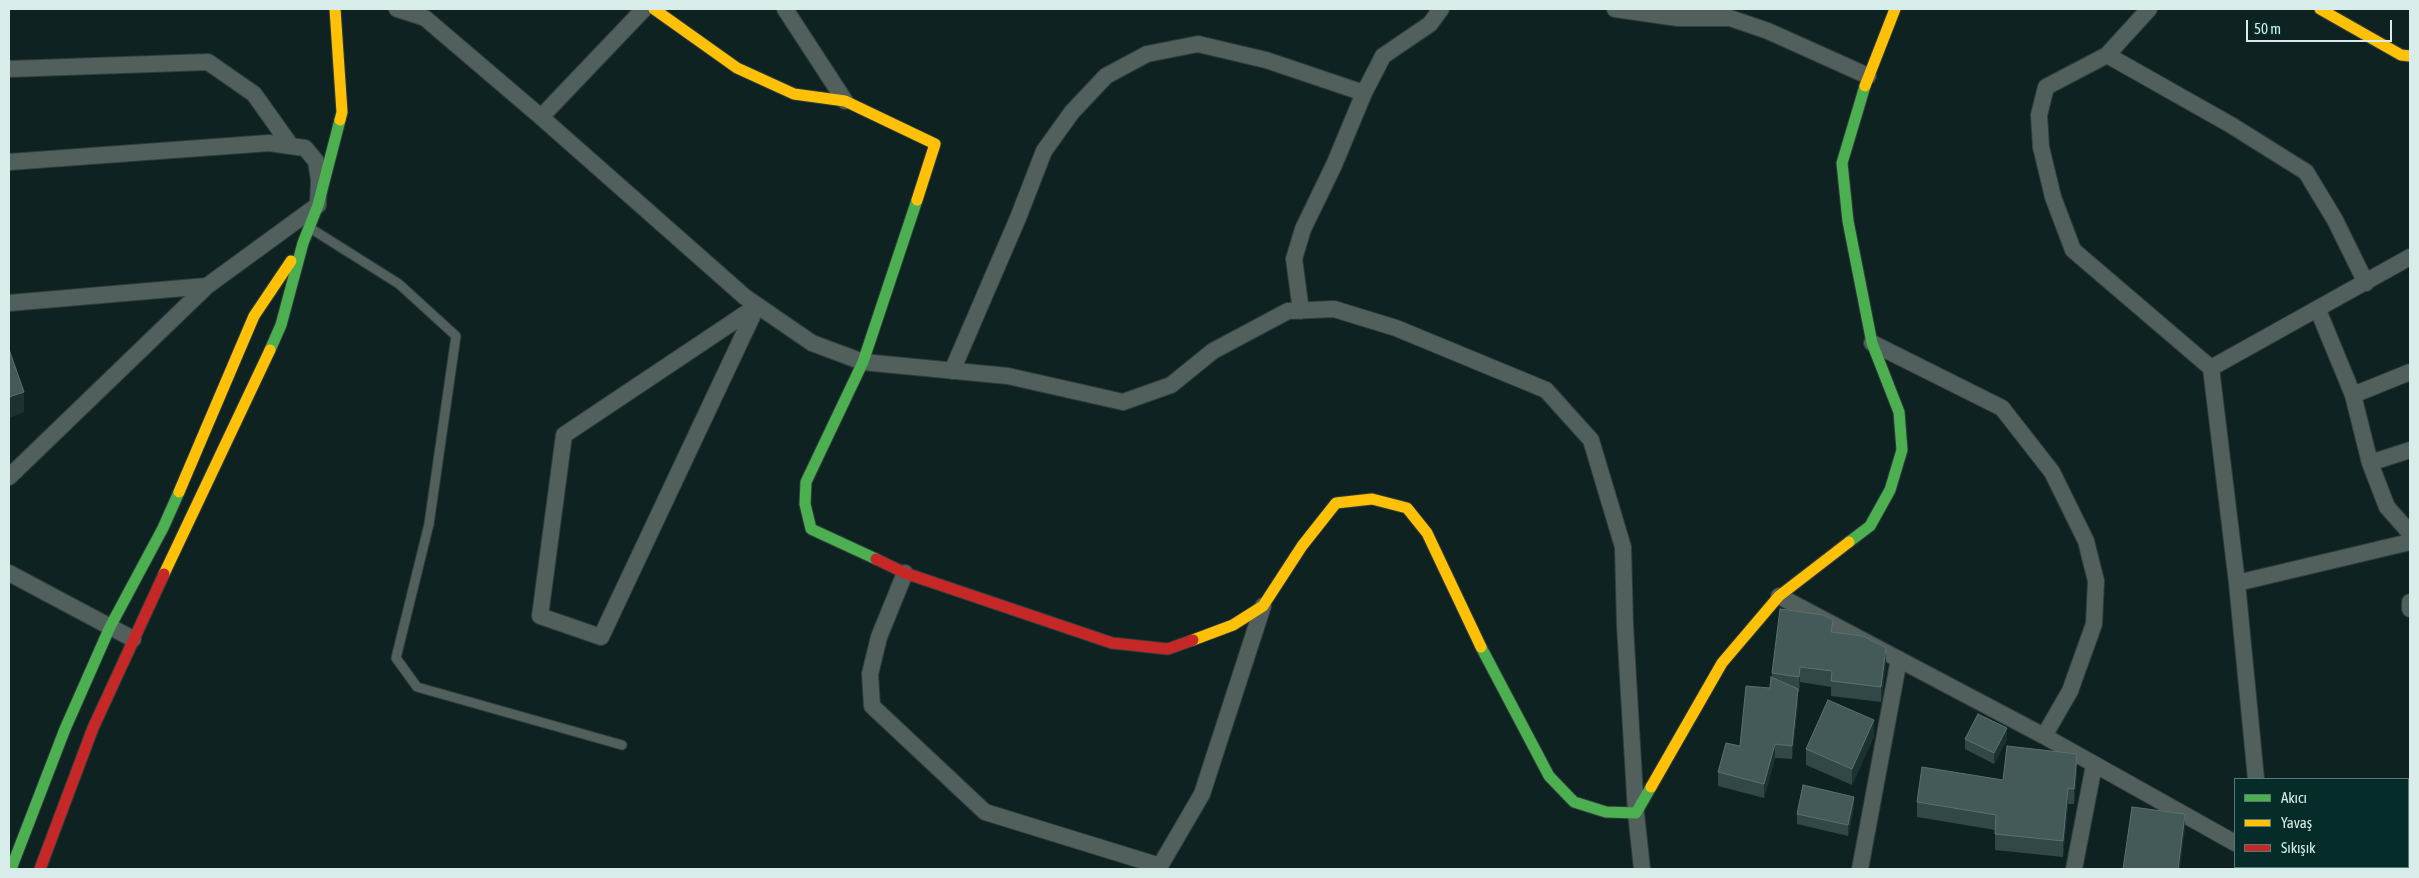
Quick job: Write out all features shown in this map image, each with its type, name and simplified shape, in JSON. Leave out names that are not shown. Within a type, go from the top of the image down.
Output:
[{"type":"street","points":[[11,869],[65,729],[110,627],[163,528],[254,316],[303,243],[310,228],[318,205],[342,112],[335,9]]},
{"type":"street","points":[[397,9],[423,13],[745,297],[812,343],[863,362],[1008,376],[1123,402],[1171,385],[1213,351],[1288,311],[1334,309],[1396,328],[1546,390],[1591,440],[1622,547],[1636,813],[1642,869]]},
{"type":"street","points":[[541,117],[644,9]]},
{"type":"street","points":[[654,9],[737,68],[794,94],[845,102],[935,144],[863,362],[806,482],[805,504],[811,528],[905,572],[1112,643],[1168,649],[1233,626],[1263,606]]},
{"type":"street","points":[[785,9],[845,102]]},
{"type":"street","points":[[1301,311],[1294,259],[1303,229],[1334,165],[1364,93],[1383,56],[1428,17],[1441,9]]},
{"type":"street","points":[[1615,9],[1730,18],[1768,31],[1868,76]]},
{"type":"street","points":[[1636,813],[1722,663],[1779,596],[1870,526],[1890,490],[1902,450],[1899,412],[1872,343],[1848,221],[1842,163],[1868,76],[1895,9]]},
{"type":"street","points":[[2149,9],[2107,55],[2046,87],[2039,115],[2040,147],[2053,197],[2073,250],[2211,368],[2237,583],[2256,778]]},
{"type":"street","points":[[2321,9],[2401,54],[2410,56]]},
{"type":"street","points":[[952,371],[1018,218],[1044,151],[1072,112],[1106,76],[1148,54],[1198,44],[1266,60],[1364,93]]},
{"type":"street","points":[[2107,55],[2231,125],[2306,172],[2335,220],[2366,283]]},
{"type":"street","points":[[9,69],[208,62],[254,94],[291,146]]},
{"type":"street","points":[[9,162],[269,143],[291,146],[305,148],[316,161],[319,180],[318,205]]},
{"type":"street","points":[[9,477],[207,286],[318,205]]},
{"type":"street","points":[[40,869],[94,728],[133,639],[226,446],[281,325],[303,243]]},
{"type":"street","points":[[2211,368],[2410,258]]},
{"type":"street","points":[[9,303],[207,286]]},
{"type":"street","points":[[758,306],[601,637],[540,616],[564,435],[758,306]]},
{"type":"street","points":[[2318,310],[2353,395],[2370,463],[2380,485],[2387,508],[2410,533]]},
{"type":"street","points":[[1872,343],[2002,408],[2052,472],[2086,541],[2096,581],[2094,624],[2070,690],[2044,736]]},
{"type":"street","points":[[2353,395],[2410,372]]},
{"type":"street","points":[[2370,463],[2410,450]]},
{"type":"street","points":[[905,572],[879,637],[870,674],[872,706],[985,812],[1159,868],[1202,794],[1263,606],[1302,546],[1336,503],[1372,499],[1407,508],[1431,541],[1485,654],[1549,776],[1574,802],[1606,812],[1636,813]]},
{"type":"street","points":[[2237,583],[2410,542]]},
{"type":"street","points":[[9,574],[133,639]]},
{"type":"street","points":[[1779,596],[2044,736],[2234,842]]},
{"type":"street","points":[[2410,602],[2410,609]]},
{"type":"street","points":[[1860,869],[1899,659]]},
{"type":"street","points":[[2074,869],[2094,765]]},
{"type":"lane","points":[[310,228],[399,284],[456,336],[429,524],[396,658],[417,687],[622,745]]},
{"type":"building","points":[[9,353],[24,392],[9,397]]},
{"type":"building","points":[[1780,609],[1823,615],[1833,620],[1831,632],[1863,636],[1886,648],[1881,687],[1831,681],[1832,671],[1800,667],[1799,677],[1772,673]]},
{"type":"building","points":[[1771,677],[1798,689],[1792,746],[1775,744],[1764,784],[1718,772],[1726,743],[1740,746],[1746,686],[1770,688]]},
{"type":"building","points":[[1828,700],[1874,720],[1852,769],[1806,749]]},
{"type":"building","points":[[1978,714],[2007,728],[1994,753],[1965,739]]},
{"type":"building","points":[[2007,746],[2077,754],[2074,789],[2068,788],[2063,841],[1995,834],[1996,815],[1917,802],[1922,767],[2003,780]]},
{"type":"building","points":[[1803,785],[1854,797],[1848,825],[1797,814]]},
{"type":"building","points":[[2132,807],[2185,814],[2178,869],[2123,869]]},
{"type":"traffic: fast","points":[[1849,542],[1870,526],[1890,490],[1902,450],[1899,412],[1872,343],[1848,221],[1842,163],[1865,86]]},
{"type":"traffic: fast","points":[[270,350],[281,325],[303,243],[318,205],[340,120]]},
{"type":"traffic: fast","points":[[876,559],[811,529],[805,504],[806,482],[863,362],[917,200]]},
{"type":"traffic: fast","points":[[11,869],[65,729],[110,627],[163,528],[179,492]]},
{"type":"traffic: fast","points":[[1481,647],[1549,776],[1574,802],[1606,812],[1636,813],[1651,787]]},
{"type":"traffic: slow","points":[[335,9],[342,112],[340,120]]},
{"type":"traffic: slow","points":[[654,9],[737,68],[794,94],[845,101],[935,144],[917,200]]},
{"type":"traffic: slow","points":[[1865,86],[1895,9]]},
{"type":"traffic: slow","points":[[2320,9],[2401,55],[2410,56]]},
{"type":"traffic: slow","points":[[179,492],[254,316],[291,261]]},
{"type":"traffic: slow","points":[[164,574],[270,350]]},
{"type":"traffic: slow","points":[[1193,640],[1233,625],[1263,606],[1302,546],[1336,503],[1372,499],[1407,508],[1427,533],[1481,647]]},
{"type":"traffic: slow","points":[[1651,787],[1722,663],[1779,596],[1849,542]]},
{"type":"traffic: jam","points":[[876,559],[905,573],[1112,643],[1168,649],[1193,640]]},
{"type":"traffic: jam","points":[[40,869],[93,728],[164,574]]}]
